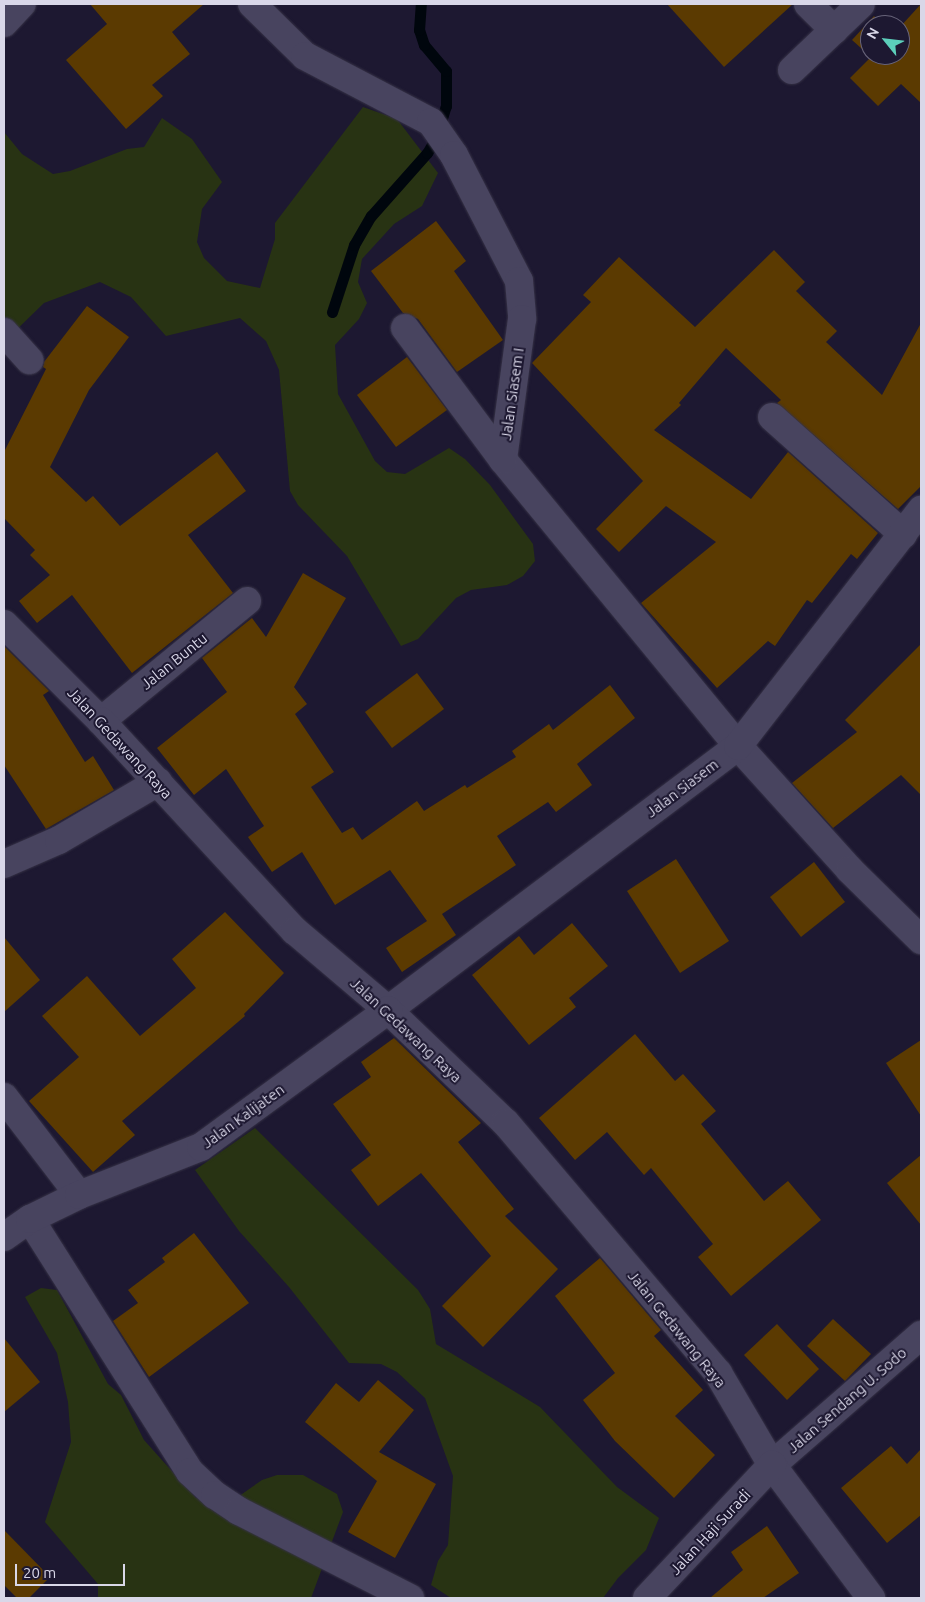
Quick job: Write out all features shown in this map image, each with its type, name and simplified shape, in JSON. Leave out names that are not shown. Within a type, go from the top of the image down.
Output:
[{"type":"street","points":[[4,22],[22,4]]},
{"type":"street","name":"Jalan Siasem I","points":[[252,4],[305,56],[431,122],[454,155],[519,281],[522,319],[503,460],[738,746],[850,870],[921,940]]},
{"type":"street","points":[[808,4],[834,30]]},
{"type":"street","points":[[792,70],[861,4]]},
{"type":"street","points":[[405,328],[503,460]]},
{"type":"street","points":[[4,332],[29,360]]},
{"type":"street","points":[[772,417],[903,534]]},
{"type":"street","name":"Jalan Siasem","points":[[388,1010],[738,746],[921,510]]},
{"type":"street","name":"Jalan Buntu","points":[[101,721],[247,601]]},
{"type":"street","name":"Jalan Gedawang Raya","points":[[4,624],[101,721],[296,931],[388,1010],[506,1123],[718,1373],[772,1465],[870,1598]]},
{"type":"street","points":[[4,864],[60,840],[158,782]]},
{"type":"street","name":"Jalan Kalijaten","points":[[4,1237],[30,1218],[79,1195],[201,1147],[388,1010]]},
{"type":"street","points":[[4,1097],[79,1195]]},
{"type":"street","points":[[30,1218],[190,1472],[214,1495],[239,1511],[410,1598]]},
{"type":"street","name":"Jalan Sendang U. Sodo","points":[[772,1465],[921,1334]]},
{"type":"street","name":"Jalan Haji Suradi","points":[[647,1598],[772,1465]]},
{"type":"green space","points":[[363,107],[397,119],[438,173],[422,206],[394,224],[362,259],[358,282],[367,303],[359,319],[335,345],[338,394],[375,461],[387,472],[405,474],[449,448],[465,459],[490,485],[533,544],[535,561],[523,576],[507,585],[471,590],[456,598],[418,639],[401,646],[347,556],[298,505],[290,491],[279,370],[266,341],[240,318],[166,336],[131,297],[100,282],[44,303],[4,342],[4,132],[22,154],[53,174],[70,171],[127,149],[144,147],[162,118],[192,139],[222,182],[202,209],[197,242],[204,258],[227,281],[260,288],[275,239],[275,223]]},
{"type":"green space","points":[[255,1128],[418,1290],[430,1309],[436,1344],[540,1407],[617,1487],[659,1518],[646,1550],[618,1578],[603,1598],[451,1598],[431,1585],[438,1561],[448,1545],[453,1476],[425,1398],[397,1372],[381,1364],[349,1363],[289,1287],[239,1231],[195,1170]]},
{"type":"green space","points":[[41,1288],[57,1290],[108,1384],[121,1395],[144,1440],[196,1498],[232,1501],[262,1480],[277,1475],[303,1475],[337,1494],[343,1512],[311,1598],[98,1598],[98,1584],[45,1522],[71,1442],[68,1402],[57,1353],[25,1297]]},
{"type":"building","points":[[90,4],[204,4],[172,32],[190,54],[152,85],[163,96],[126,129],[66,60],[107,24]]},
{"type":"building","points":[[667,4],[793,4],[724,67]]},
{"type":"building","points":[[921,4],[921,103],[901,84],[878,106],[850,78],[863,65],[910,65],[910,16]]},
{"type":"building","points":[[860,31],[860,47],[852,40]]},
{"type":"building","points":[[436,221],[466,261],[454,271],[503,340],[457,372],[418,319],[403,313],[371,271]]},
{"type":"building","points":[[774,250],[805,282],[796,291],[837,331],[826,342],[882,395],[921,323],[921,486],[898,509],[777,403],[781,400],[726,348],[679,403],[681,405],[654,430],[751,499],[788,452],[878,533],[857,559],[851,554],[812,603],[807,600],[775,646],[768,641],[717,688],[641,603],[716,542],[666,506],[619,552],[596,529],[643,481],[532,363],[591,302],[583,295],[619,257],[695,327]]},
{"type":"building","points":[[87,306],[129,337],[89,390],[50,467],[86,502],[93,496],[120,526],[217,452],[246,491],[188,535],[233,593],[132,673],[72,595],[37,623],[19,601],[50,575],[30,555],[35,550],[4,518],[4,452],[46,369],[43,367],[44,362]]},
{"type":"building","points":[[407,357],[447,410],[396,447],[357,395]]},
{"type":"building","points":[[303,573],[346,598],[294,687],[307,704],[295,714],[334,772],[311,787],[342,833],[353,827],[362,840],[417,801],[424,811],[465,785],[467,788],[516,757],[512,751],[549,724],[553,730],[610,685],[635,718],[577,764],[592,785],[556,812],[548,802],[497,836],[516,865],[442,914],[456,935],[402,972],[386,948],[427,921],[390,870],[335,905],[302,852],[272,872],[248,837],[264,826],[226,769],[194,795],[157,748],[227,692],[202,658],[252,618],[266,637]]},
{"type":"building","points":[[921,644],[921,795],[901,775],[833,828],[792,783],[857,732],[845,720]]},
{"type":"building","points":[[4,646],[49,691],[43,695],[85,762],[93,756],[114,790],[46,829],[4,765]]},
{"type":"building","points":[[417,673],[444,709],[392,748],[365,712]]},
{"type":"building","points":[[676,859],[729,941],[680,973],[627,891]]},
{"type":"building","points":[[814,862],[845,902],[801,937],[770,897]]},
{"type":"building","points":[[225,912],[284,973],[244,1014],[245,1016],[122,1121],[135,1135],[93,1172],[29,1101],[79,1057],[42,1016],[87,976],[140,1036],[196,988],[172,959]]},
{"type":"building","points":[[572,923],[608,966],[569,998],[576,1007],[529,1045],[472,975],[519,936],[534,955]]},
{"type":"building","points":[[4,937],[40,980],[4,1012]]},
{"type":"building","points":[[635,1034],[675,1081],[683,1074],[716,1111],[701,1124],[764,1201],[788,1181],[821,1220],[731,1296],[698,1257],[713,1244],[651,1168],[644,1175],[607,1132],[575,1160],[539,1118]]},
{"type":"building","points":[[394,1038],[481,1123],[458,1142],[514,1209],[505,1216],[558,1269],[483,1347],[442,1306],[491,1256],[421,1173],[378,1206],[351,1170],[371,1155],[333,1104],[371,1077],[361,1062]]},
{"type":"building","points":[[921,1040],[921,1116],[886,1063]]},
{"type":"building","points":[[921,1155],[921,1225],[887,1183]]},
{"type":"building","points":[[194,1233],[249,1303],[149,1377],[113,1321],[138,1303],[128,1290],[165,1262],[162,1258]]},
{"type":"building","points":[[600,1258],[661,1330],[654,1336],[703,1390],[675,1416],[715,1455],[674,1498],[615,1441],[583,1400],[615,1373],[555,1296]]},
{"type":"building","points":[[833,1319],[871,1354],[845,1381],[807,1346]]},
{"type":"building","points":[[777,1324],[819,1369],[787,1400],[744,1355]]},
{"type":"building","points":[[4,1338],[40,1382],[4,1412]]},
{"type":"building","points":[[378,1380],[414,1410],[379,1452],[436,1484],[395,1558],[348,1532],[377,1481],[305,1422],[336,1383],[359,1402]]},
{"type":"building","points":[[891,1446],[907,1464],[921,1449],[921,1515],[887,1543],[841,1488]]},
{"type":"building","points":[[767,1526],[799,1573],[763,1598],[710,1598],[743,1570],[731,1552]]},
{"type":"building","points":[[4,1530],[50,1577],[29,1598],[17,1598],[4,1585]]},
{"type":"waterway","points":[[332,312],[354,245],[371,216],[427,153],[436,138],[446,106],[446,71],[424,45],[419,30],[421,4]]}]
